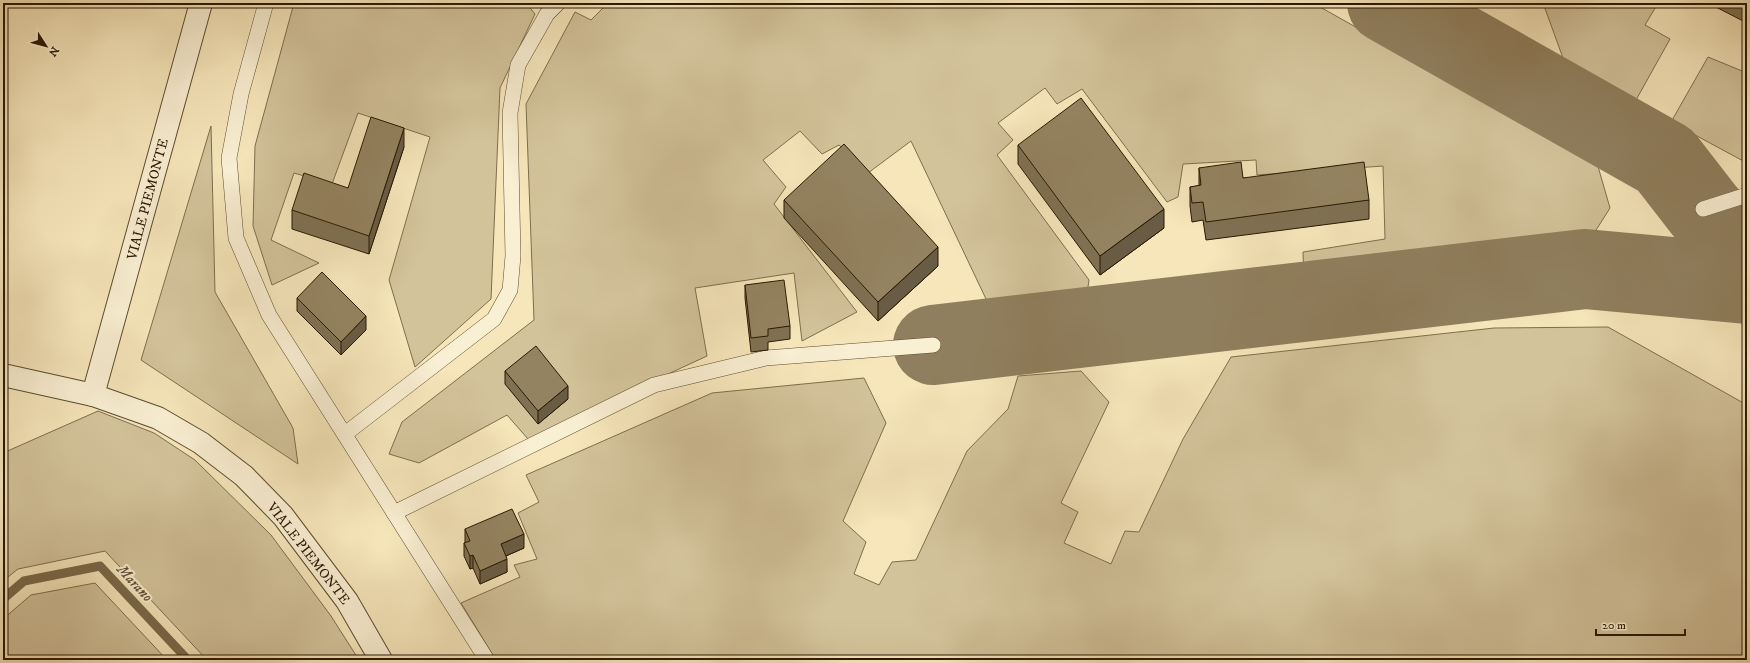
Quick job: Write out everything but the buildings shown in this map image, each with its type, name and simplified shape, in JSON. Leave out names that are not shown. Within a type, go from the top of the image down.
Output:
[{"type":"street","name":"VIALE PIEMONTE","points":[[93,395],[201,3]]},
{"type":"street","name":"VIALE PIEMONTE","points":[[3,375],[93,395],[158,418],[201,443],[244,476],[283,516],[347,601],[381,660]]},
{"type":"lane","points":[[266,3],[241,94],[229,158],[236,238],[269,315],[487,660]]},
{"type":"lane","points":[[345,434],[494,319],[510,290],[513,256],[510,113],[518,65],[547,14],[558,3]]},
{"type":"lane","points":[[1703,209],[1747,195]]},
{"type":"lane","points":[[394,513],[654,386],[766,358],[933,346]]},
{"type":"shaded area","points":[[294,3],[526,3],[535,14],[500,88],[491,299],[415,367],[389,280],[430,137],[358,113],[332,184],[294,173],[271,240],[319,263],[272,285],[253,226],[255,146]]},
{"type":"shaded area","points":[[608,3],[1313,3],[1597,163],[1610,208],[1586,246],[1304,282],[1303,252],[1385,239],[1383,166],[1257,175],[1256,160],[1183,164],[1178,197],[1167,202],[1082,89],[1057,104],[1045,88],[998,123],[1013,140],[997,155],[1089,280],[1085,308],[996,320],[911,141],[868,173],[839,145],[822,154],[800,131],[763,160],[786,187],[774,204],[857,312],[802,341],[794,273],[695,288],[707,356],[528,439],[507,415],[419,463],[389,454],[402,422],[534,320],[526,104],[575,12],[591,20]]},
{"type":"shaded area","points":[[1543,3],[1658,3],[1645,25],[1670,39],[1636,100],[1567,69]]},
{"type":"shaded area","points":[[1708,57],[1747,73],[1747,163],[1671,122]]},
{"type":"shaded area","points":[[211,126],[215,292],[293,428],[298,464],[141,360]]},
{"type":"shaded area","points":[[1608,327],[1747,405],[1747,660],[496,660],[461,603],[520,577],[514,565],[537,559],[518,513],[539,502],[526,475],[712,393],[864,378],[886,423],[843,521],[866,542],[854,574],[879,585],[892,562],[916,560],[967,451],[1008,409],[1018,376],[1081,371],[1109,402],[1061,503],[1078,512],[1064,543],[1111,564],[1125,531],[1139,532],[1183,439],[1231,357],[1494,328]]},
{"type":"shaded area","points":[[98,411],[154,433],[195,460],[271,535],[331,616],[359,660],[207,660],[105,551],[18,569],[3,581],[3,453]]},
{"type":"shaded area","points":[[95,583],[167,660],[3,660],[3,619],[31,595]]},
{"type":"waterway","name":"Marano","points":[[3,599],[24,581],[100,566],[188,660]]},
{"type":"taxiway","points":[[1387,3],[1665,160],[1747,262]]},
{"type":"taxiway","points":[[933,345],[1585,269],[1747,284]]}]
